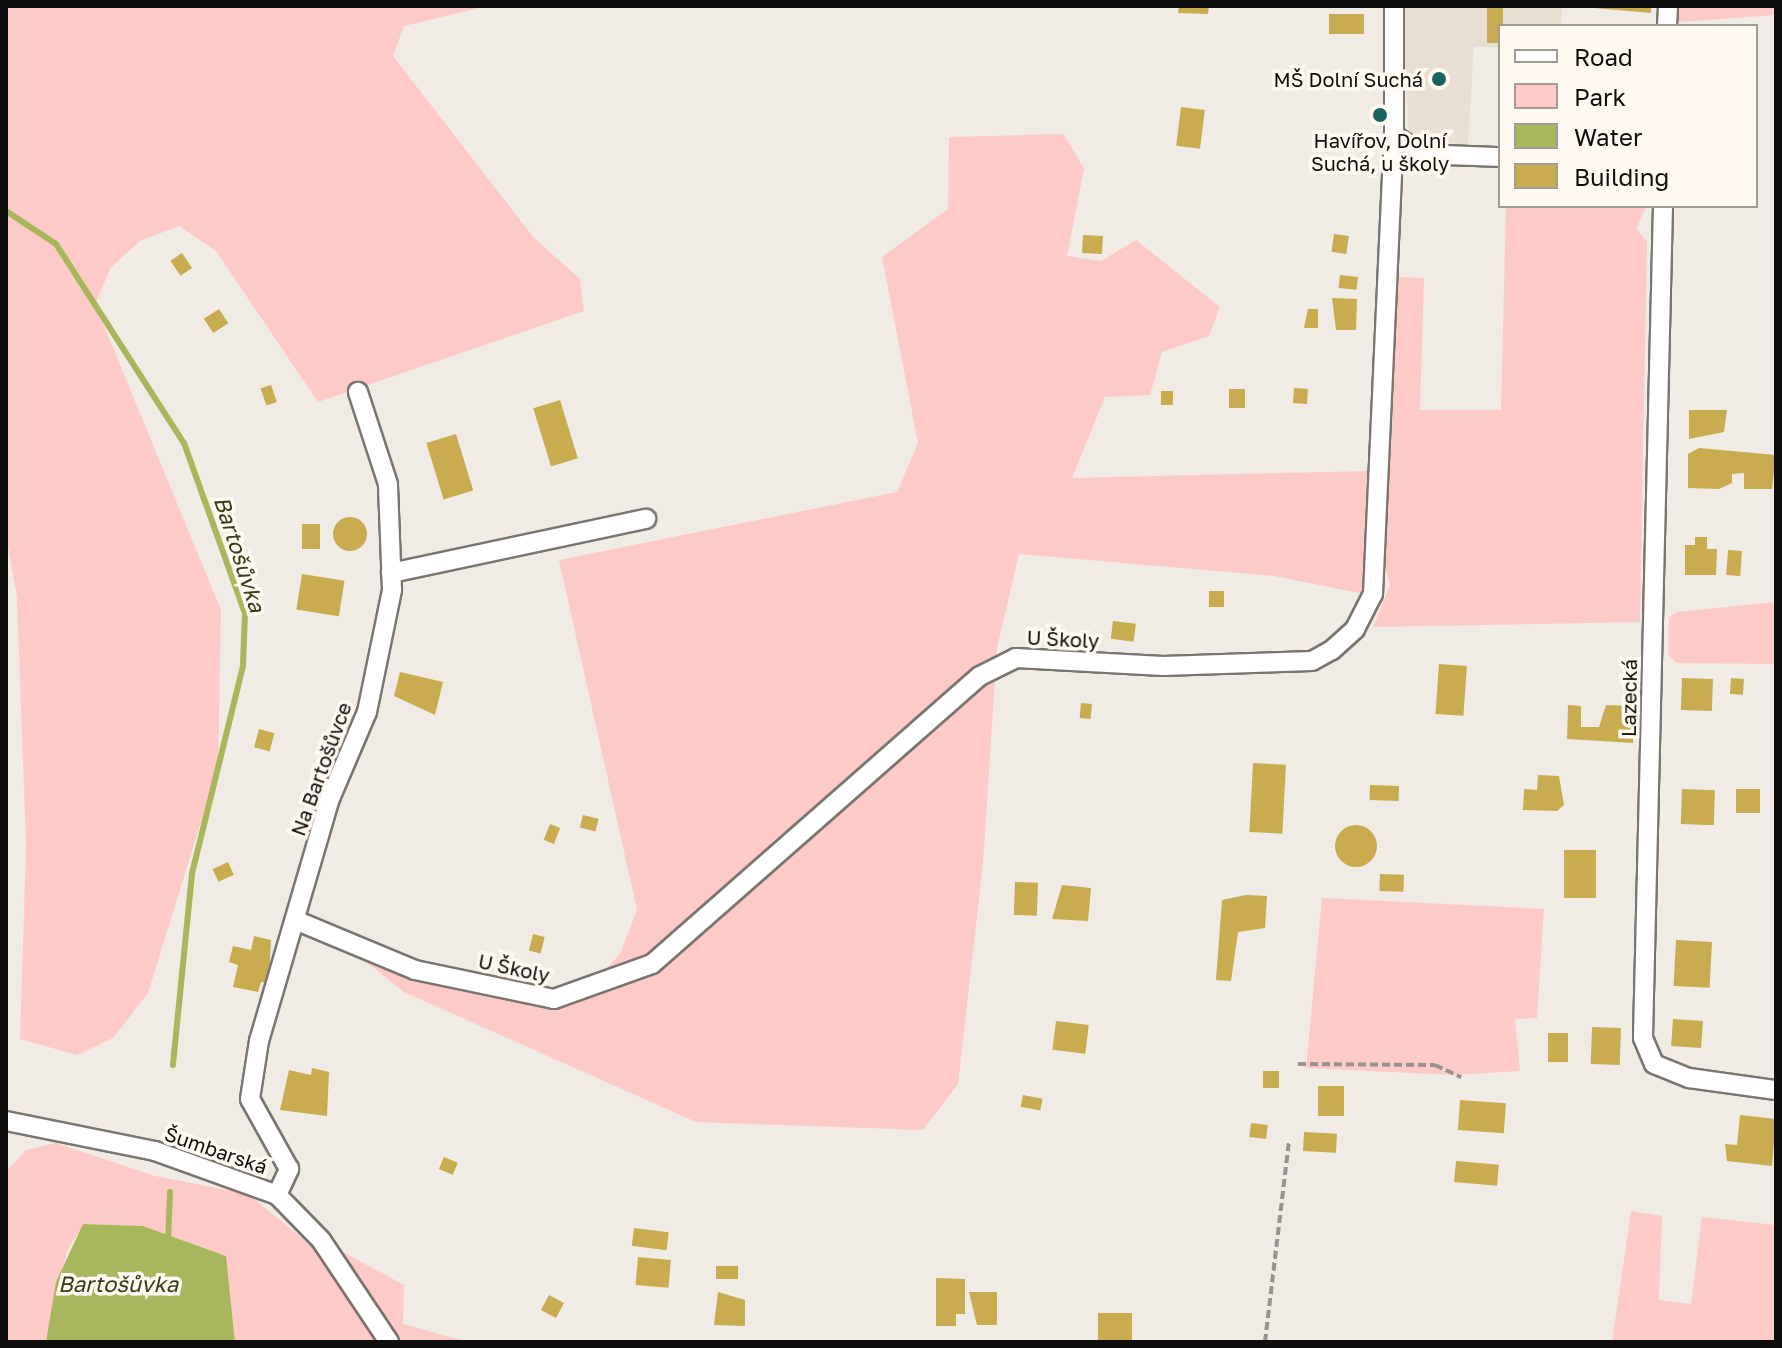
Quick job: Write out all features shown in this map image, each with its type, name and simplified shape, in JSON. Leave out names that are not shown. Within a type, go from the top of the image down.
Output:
[{"type":"street","name":"U Školy","points":[[295,920],[415,970],[554,999],[652,964],[980,676],[1016,658],[1163,666],[1312,661],[1332,650],[1355,629],[1373,594],[1394,135],[1394,6]]},
{"type":"street","points":[[1394,135],[1421,154],[1498,157]]},
{"type":"street","name":"Lazecká","points":[[1663,208],[1643,1038],[1654,1064],[1689,1078],[1776,1090]]},
{"type":"street","name":"Na Bartošůvce","points":[[277,1195],[289,1169],[250,1099],[329,801],[367,712],[391,573],[388,484],[358,392]]},
{"type":"street","points":[[391,573],[646,519]]},
{"type":"street","name":"Šumbarská","points":[[6,1121],[155,1151],[277,1195],[321,1240],[389,1342]]},
{"type":"path","points":[[1298,1064],[1435,1065],[1461,1077]]},
{"type":"path","points":[[1265,1342],[1289,1141]]},
{"type":"shaded area","name":"MŠ Dolní Suchá","points":[[1402,6],[1562,6],[1561,24],[1498,24],[1498,48],[1474,46],[1468,145],[1409,139]]},
{"type":"green space","points":[[6,6],[488,6],[404,26],[393,56],[534,238],[580,279],[584,311],[318,402],[216,251],[179,226],[140,241],[111,267],[95,304],[221,610],[218,767],[148,993],[113,1038],[77,1055],[20,1039],[26,847],[17,597],[6,536]]},
{"type":"green space","points":[[1679,6],[1776,6],[1776,121],[1775,15],[1679,22]]},
{"type":"green space","points":[[1064,134],[1084,169],[1067,256],[1101,261],[1136,240],[1220,307],[1209,336],[1162,352],[1150,395],[1105,397],[1072,478],[1369,471],[1369,595],[1274,576],[1019,554],[997,648],[983,864],[958,1084],[923,1130],[696,1122],[404,992],[364,960],[302,932],[550,1006],[596,979],[620,954],[637,910],[559,560],[897,492],[918,443],[882,257],[948,209],[949,137]]},
{"type":"green space","points":[[1506,208],[1646,208],[1636,228],[1647,242],[1640,622],[1373,627],[1390,585],[1381,550],[1392,277],[1424,278],[1420,410],[1501,410]]},
{"type":"green space","points":[[1776,602],[1776,664],[1676,663],[1668,654],[1669,617],[1677,612]]},
{"type":"green space","points":[[1322,898],[1544,909],[1537,1018],[1515,1019],[1520,1071],[1454,1075],[1306,1068]]},
{"type":"green space","points":[[56,1143],[155,1176],[248,1194],[318,1251],[375,1342],[235,1342],[226,1256],[143,1226],[84,1224],[67,1251],[46,1342],[6,1342],[6,1172],[26,1150]]},
{"type":"green space","points":[[1631,1211],[1662,1216],[1659,1300],[1691,1304],[1702,1217],[1776,1225],[1776,1342],[1612,1342]]},
{"type":"green space","points":[[341,1251],[404,1285],[403,1324],[468,1342],[399,1342]]},
{"type":"water","name":"Bartošůvka","points":[[83,1224],[143,1226],[226,1256],[235,1342],[46,1342],[56,1282]]},
{"type":"building","points":[[1179,6],[1209,6],[1208,14],[1178,13]]},
{"type":"building","points":[[1487,6],[1503,6],[1503,24],[1498,24],[1498,43],[1487,43]]},
{"type":"building","points":[[1571,6],[1651,6],[1651,13]]},
{"type":"building","points":[[1329,14],[1364,14],[1364,34],[1329,34]]},
{"type":"building","points":[[1181,107],[1205,110],[1200,149],[1176,146]]},
{"type":"building","points":[[1334,234],[1349,236],[1346,254],[1331,252]]},
{"type":"building","points":[[1083,235],[1103,236],[1102,254],[1082,253]]},
{"type":"building","points":[[182,253],[192,268],[180,276],[170,261]]},
{"type":"building","points":[[1340,275],[1358,277],[1357,290],[1339,288]]},
{"type":"building","points":[[1332,298],[1357,299],[1356,330],[1336,330]]},
{"type":"building","points":[[219,309],[228,323],[213,333],[204,319]]},
{"type":"building","points":[[1308,309],[1318,309],[1318,328],[1304,328]]},
{"type":"building","points":[[271,385],[277,402],[266,406],[261,389]]},
{"type":"building","points":[[1294,388],[1308,389],[1307,404],[1293,403]]},
{"type":"building","points":[[1229,389],[1245,389],[1245,408],[1229,408]]},
{"type":"building","points":[[1161,391],[1173,391],[1173,405],[1161,405]]},
{"type":"building","points":[[560,400],[578,458],[551,467],[533,408]]},
{"type":"building","points":[[1689,410],[1727,410],[1724,432],[1689,439]]},
{"type":"building","points":[[456,434],[473,490],[444,499],[426,443]]},
{"type":"building","points":[[1699,448],[1776,455],[1772,489],[1744,489],[1744,473],[1732,474],[1732,483],[1719,489],[1688,488],[1688,454]]},
{"type":"building","points":[[350,517],[362,522],[367,534],[362,546],[350,551],[338,546],[333,534],[338,522]]},
{"type":"building","points":[[302,524],[320,524],[320,549],[302,549]]},
{"type":"building","points":[[1695,537],[1707,537],[1707,549],[1717,549],[1716,575],[1685,575],[1685,545],[1695,545]]},
{"type":"building","points":[[1728,550],[1742,551],[1740,576],[1726,575]]},
{"type":"building","points":[[302,574],[344,581],[339,616],[296,610]]},
{"type":"building","points":[[1209,591],[1224,591],[1224,607],[1209,607]]},
{"type":"building","points":[[1113,621],[1136,624],[1134,642],[1111,639]]},
{"type":"building","points":[[1439,664],[1467,666],[1463,716],[1436,714]]},
{"type":"building","points":[[400,672],[443,682],[435,715],[394,696]]},
{"type":"building","points":[[1682,678],[1713,679],[1712,711],[1681,710]]},
{"type":"building","points":[[1731,678],[1744,679],[1743,695],[1730,694]]},
{"type":"building","points":[[1081,703],[1092,704],[1091,719],[1080,718]]},
{"type":"building","points":[[1568,705],[1581,706],[1581,727],[1599,727],[1606,705],[1634,706],[1633,743],[1567,739]]},
{"type":"building","points":[[259,729],[274,733],[270,751],[254,747]]},
{"type":"building","points":[[1253,763],[1286,765],[1282,834],[1249,832]]},
{"type":"building","points":[[1538,775],[1559,776],[1564,805],[1557,811],[1523,810],[1524,789],[1537,790]]},
{"type":"building","points":[[1370,785],[1399,786],[1398,801],[1369,800]]},
{"type":"building","points":[[1682,789],[1715,790],[1714,825],[1681,824]]},
{"type":"building","points":[[1736,789],[1760,789],[1760,813],[1736,813]]},
{"type":"building","points":[[583,815],[599,819],[595,831],[580,828]]},
{"type":"building","points":[[550,824],[560,828],[554,844],[544,840]]},
{"type":"building","points":[[1356,825],[1371,831],[1377,846],[1371,861],[1356,867],[1341,861],[1335,846],[1341,831]]},
{"type":"building","points":[[1564,850],[1596,850],[1596,898],[1564,898]]},
{"type":"building","points":[[228,862],[234,875],[219,882],[213,869]]},
{"type":"building","points":[[1380,874],[1404,875],[1403,892],[1379,891]]},
{"type":"building","points":[[1015,882],[1038,883],[1037,916],[1014,915]]},
{"type":"building","points":[[1062,885],[1091,888],[1088,921],[1052,919]]},
{"type":"building","points":[[1246,895],[1267,896],[1265,928],[1238,932],[1231,981],[1216,980],[1222,900]]},
{"type":"building","points":[[533,934],[545,937],[541,953],[529,950]]},
{"type":"building","points":[[254,936],[271,940],[269,983],[261,982],[258,992],[233,987],[238,965],[229,962],[233,946],[251,950]]},
{"type":"building","points":[[1676,940],[1712,942],[1710,988],[1674,986]]},
{"type":"building","points":[[1673,1019],[1703,1021],[1701,1048],[1671,1046]]},
{"type":"building","points":[[1056,1021],[1089,1025],[1085,1054],[1052,1050]]},
{"type":"building","points":[[1592,1027],[1621,1028],[1620,1065],[1591,1064]]},
{"type":"building","points":[[1548,1033],[1568,1033],[1568,1062],[1548,1062]]},
{"type":"building","points":[[312,1068],[329,1072],[327,1116],[280,1110],[289,1070],[311,1075]]},
{"type":"building","points":[[1263,1071],[1279,1071],[1279,1088],[1263,1088]]},
{"type":"building","points":[[1318,1086],[1344,1086],[1344,1116],[1318,1116]]},
{"type":"building","points":[[1023,1095],[1043,1099],[1040,1111],[1021,1107]]},
{"type":"building","points":[[1460,1100],[1506,1103],[1504,1133],[1458,1130]]},
{"type":"building","points":[[1740,1115],[1776,1119],[1772,1166],[1727,1161],[1725,1144],[1737,1145]]},
{"type":"building","points":[[1251,1123],[1268,1125],[1266,1139],[1249,1137]]},
{"type":"building","points":[[1304,1132],[1337,1134],[1336,1153],[1303,1151]]},
{"type":"building","points":[[444,1157],[458,1163],[453,1175],[439,1169]]},
{"type":"building","points":[[1456,1161],[1499,1165],[1497,1186],[1454,1182]]},
{"type":"building","points":[[634,1228],[669,1232],[667,1250],[632,1246]]},
{"type":"building","points":[[638,1257],[671,1260],[668,1288],[636,1285]]},
{"type":"building","points":[[716,1266],[738,1266],[738,1279],[716,1279]]},
{"type":"building","points":[[936,1278],[965,1279],[965,1314],[956,1314],[956,1326],[936,1326]]},
{"type":"building","points":[[718,1292],[745,1300],[745,1326],[714,1325]]},
{"type":"building","points":[[969,1292],[997,1292],[997,1325],[977,1325]]},
{"type":"building","points":[[549,1295],[564,1303],[556,1318],[541,1310]]},
{"type":"building","points":[[1098,1313],[1132,1313],[1132,1342],[1098,1342]]},
{"type":"waterway","name":"Bartošůvka","points":[[6,211],[56,244],[184,443],[245,613],[243,666],[192,874],[173,1065]]},
{"type":"waterway","name":"Bartošůvka","points":[[168,1242],[170,1192]]},
{"type":"place","name":"MŠ Dolní Suchá","points":[[1439,79]]},
{"type":"place","name":"Havířov, Dolní Suchá, u školy","points":[[1380,115]]}]
